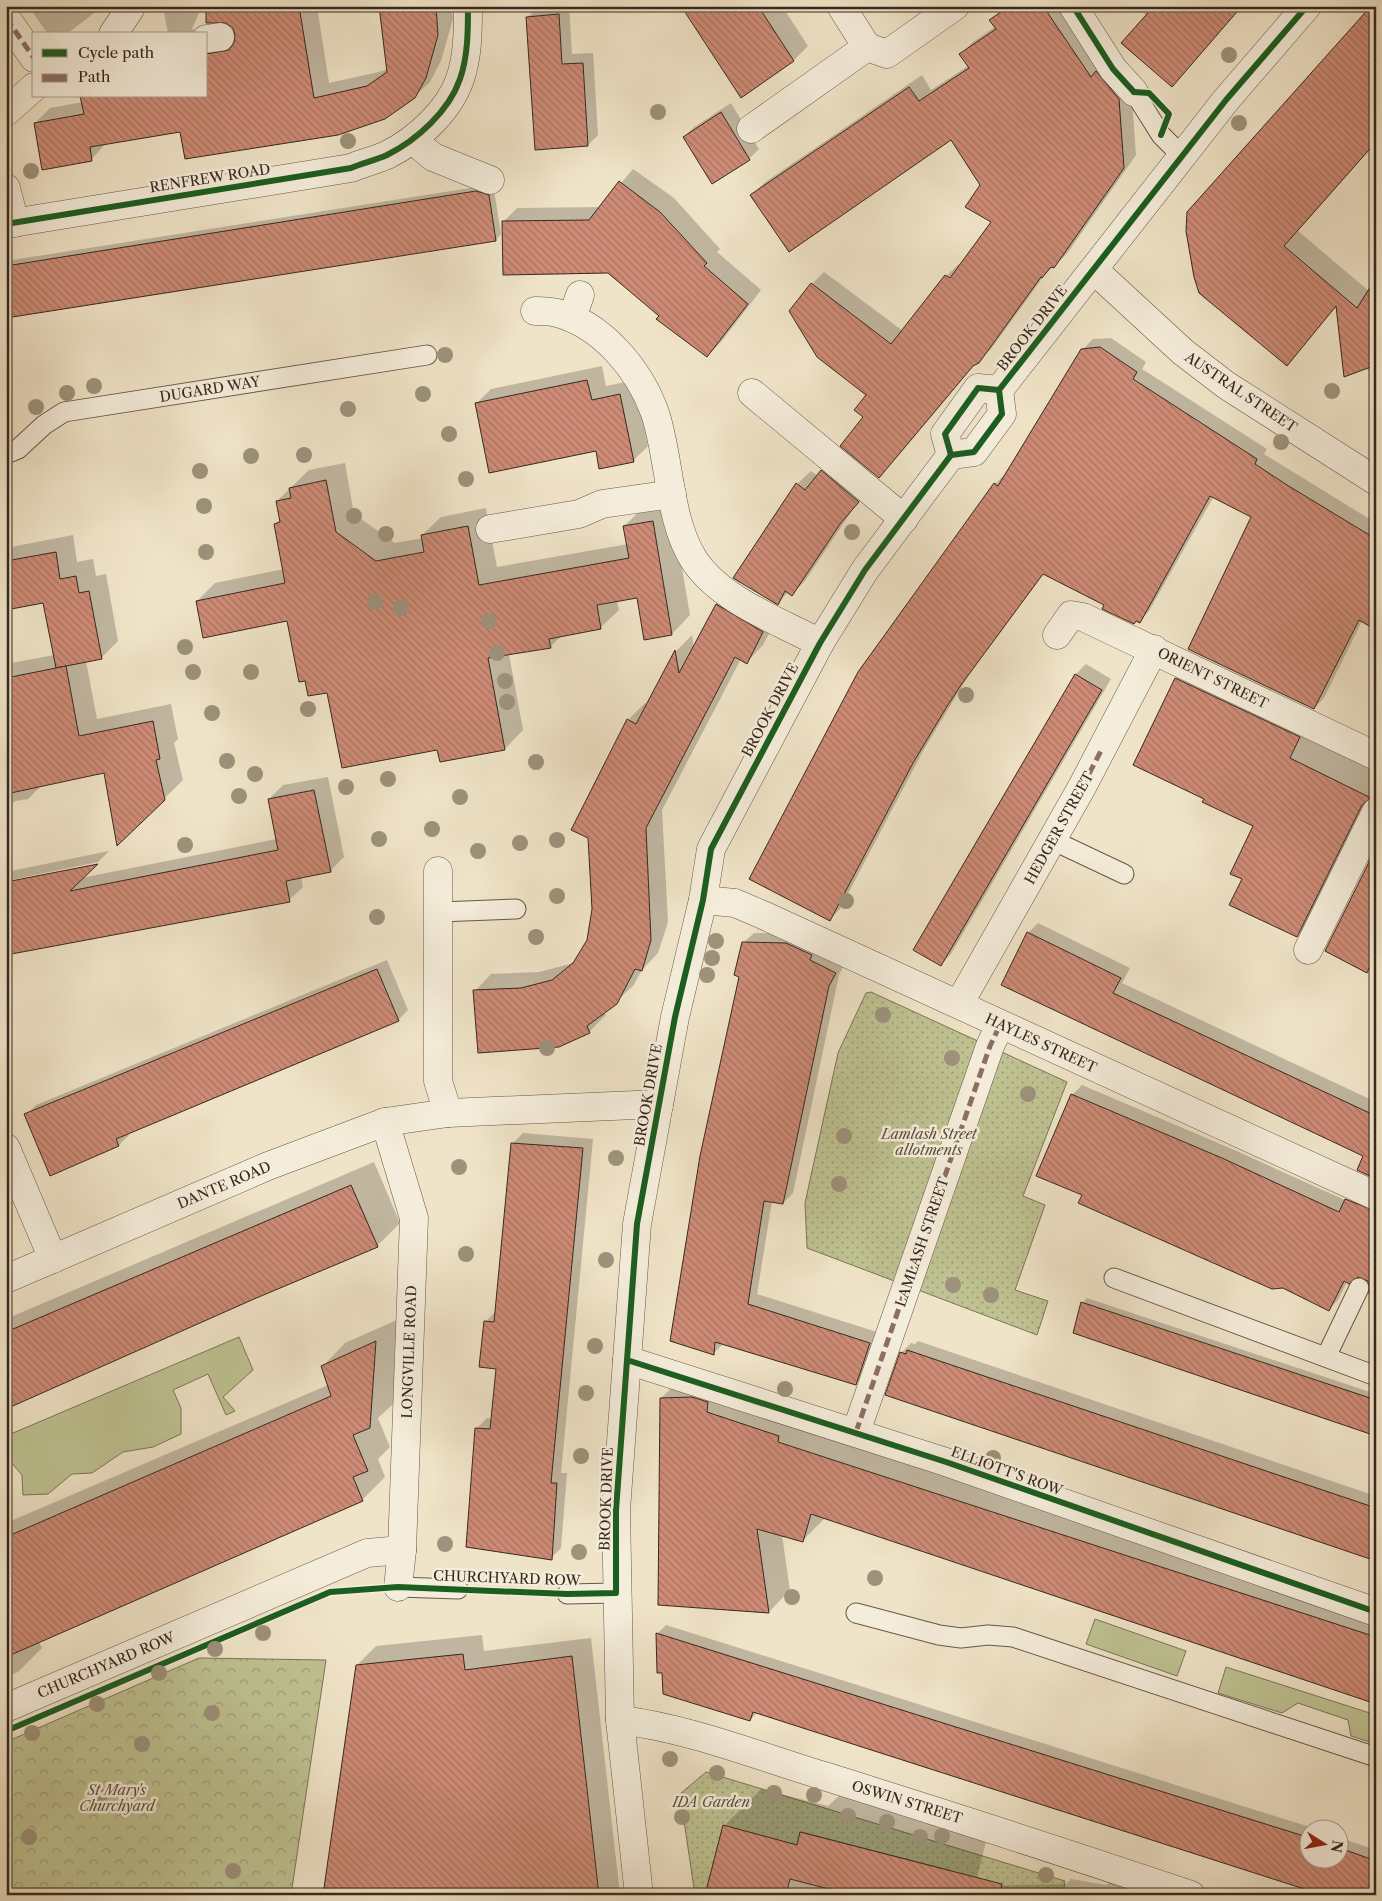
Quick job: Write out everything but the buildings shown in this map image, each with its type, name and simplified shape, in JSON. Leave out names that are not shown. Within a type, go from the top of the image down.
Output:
[{"type":"street","points":[[114,32],[129,6]]},
{"type":"street","name":"RENFREW ROAD","points":[[11,224],[351,168],[386,155],[413,140],[448,101],[460,79],[465,54],[468,6]]},
{"type":"street","points":[[841,6],[867,47],[887,54],[955,6]]},
{"type":"street","points":[[1073,6],[1113,69],[1134,92]]},
{"type":"street","name":"BROOK DRIVE","points":[[639,1895],[620,1720],[616,1593],[616,1510],[637,1224],[675,1017],[703,900],[711,849],[820,643],[865,570],[951,454],[945,434],[978,388],[999,390],[1226,100],[1308,6]]},
{"type":"street","points":[[6,18],[32,55]]},
{"type":"street","points":[[752,129],[867,47]]},
{"type":"street","points":[[6,112],[32,90]]},
{"type":"street","points":[[413,140],[433,157],[490,180]]},
{"type":"street","points":[[6,188],[11,224]]},
{"type":"street","name":"AUSTRAL STREET","points":[[1094,270],[1183,352],[1226,384],[1376,481]]},
{"type":"street","points":[[535,311],[556,312],[576,307],[622,357],[648,398],[655,414],[672,494],[687,547],[695,561],[717,586],[820,643]]},
{"type":"street","points":[[752,393],[904,519]]},
{"type":"street","points":[[490,529],[579,514],[602,504],[672,494]]},
{"type":"street","name":"ORIENT STREET","points":[[1057,635],[1071,615],[1083,617],[1154,649],[1376,756]]},
{"type":"street","name":"HEDGER STREET","points":[[959,1004],[1082,787],[1154,649]]},
{"type":"street","points":[[1308,950],[1376,812]]},
{"type":"street","points":[[438,871],[438,1081],[448,1113]]},
{"type":"street","name":"HAYLES STREET","points":[[703,900],[735,903],[1376,1196]]},
{"type":"street","name":"LAMLASH STREET","points":[[856,1432],[990,1046],[1000,1025]]},
{"type":"street","name":"DANTE ROAD","points":[[6,1279],[268,1166],[385,1122],[448,1113],[659,1104]]},
{"type":"street","name":"LONGVILLE ROAD","points":[[385,1122],[414,1218],[402,1550],[398,1587]]},
{"type":"street","points":[[6,1148],[53,1259]]},
{"type":"street","name":"ELLIOTT'S ROW","points":[[627,1360],[856,1432],[1376,1612]]},
{"type":"street","name":"CHURCHYARD ROW","points":[[6,1708],[367,1553],[402,1550]]},
{"type":"street","name":"OSWIN STREET","points":[[620,1720],[650,1724],[759,1756],[988,1827],[1191,1895]]},
{"type":"lane","points":[[1134,92],[1161,135],[1182,156]]},
{"type":"lane","name":"DUGARD WAY","points":[[6,454],[18,449],[44,425],[64,412],[427,355]]},
{"type":"lane","points":[[1052,840],[1124,874]]},
{"type":"lane","points":[[439,912],[516,909]]},
{"type":"lane","points":[[1114,1278],[1376,1376]]},
{"type":"lane","points":[[1326,1357],[1359,1288]]},
{"type":"lane","name":"CHURCHYARD ROW","points":[[398,1587],[458,1589]]},
{"type":"lane","name":"CHURCHYARD ROW","points":[[567,1594],[616,1593]]},
{"type":"lane","points":[[856,1613],[939,1636],[962,1638],[988,1635],[1013,1637],[1376,1757]]},
{"type":"green space","name":"Lamlash Street allotments","points":[[871,992],[1067,1082],[1023,1196],[1045,1205],[1015,1290],[1048,1301],[1037,1335],[807,1248],[805,1203],[838,1053],[866,993]]},
{"type":"green space","points":[[239,1337],[253,1370],[223,1397],[235,1411],[226,1415],[208,1374],[173,1390],[181,1408],[181,1434],[153,1447],[123,1452],[92,1473],[72,1474],[48,1494],[23,1495],[22,1475],[10,1461],[6,1463],[6,1436]]},
{"type":"green space","points":[[1095,1619],[1186,1651],[1177,1676],[1086,1644]]},
{"type":"green space","name":"St Mary's Churchyard","points":[[199,1658],[326,1660],[291,1895],[6,1895],[6,1742]]},
{"type":"green space","points":[[1226,1667],[1376,1715],[1376,1744],[1351,1736],[1348,1720],[1298,1703],[1282,1713],[1218,1693]]},
{"type":"green space","name":"IDA Garden","points":[[706,1772],[1065,1881],[1063,1895],[946,1895],[952,1871],[801,1832],[797,1845],[723,1826],[705,1895],[695,1895],[680,1794]]},
{"type":"marked path","points":[[6,18],[32,55]]},
{"type":"marked path","points":[[1082,787],[1102,749]]},
{"type":"marked path","points":[[856,1432],[990,1046],[1000,1025]]},
{"type":"cycle path","points":[[6,224],[351,168],[387,155],[410,141],[431,123],[455,91],[463,70],[466,52],[468,6]]},
{"type":"cycle path","points":[[1073,6],[1113,69],[1134,92]]},
{"type":"cycle path","points":[[999,390],[1226,100],[1307,6]]},
{"type":"cycle path","points":[[1134,92],[1149,93],[1169,114],[1161,135]]},
{"type":"cycle path","points":[[951,455],[945,434],[978,388],[999,390]]},
{"type":"cycle path","points":[[951,455],[974,452],[1002,414],[999,390]]},
{"type":"cycle path","points":[[6,1731],[330,1592],[398,1587],[567,1594],[616,1593],[616,1510],[637,1224],[675,1017],[703,900],[711,849],[820,643],[865,570],[951,455]]},
{"type":"cycle path","points":[[627,1360],[946,1462],[1376,1612]]}]
